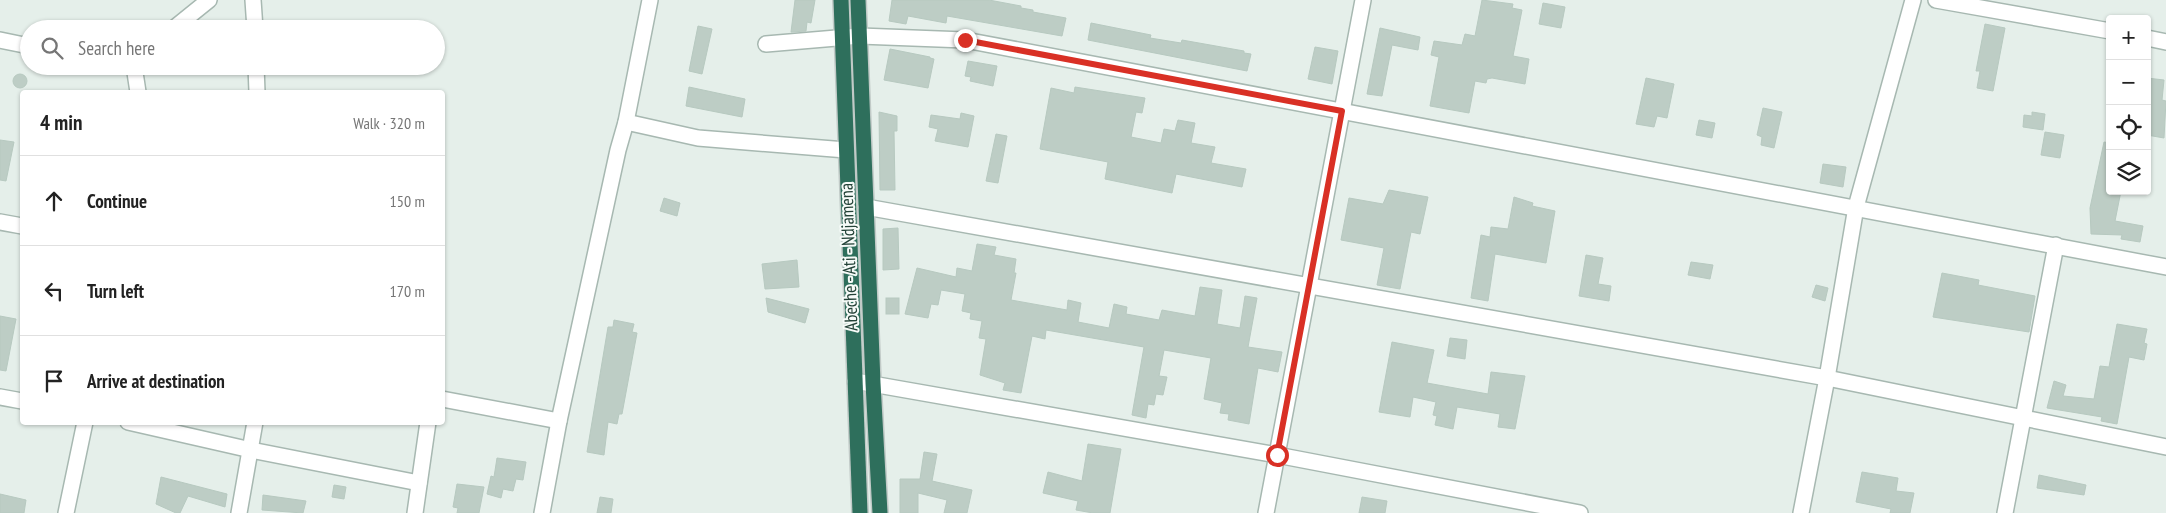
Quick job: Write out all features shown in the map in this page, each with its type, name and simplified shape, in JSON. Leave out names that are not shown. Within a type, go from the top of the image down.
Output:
[{"type":"highway","name":"Abeche - Ati - Ndjamena","points":[[841,0],[860,513]]},
{"type":"highway","name":"Abeche - Ati - Ndjamena","points":[[858,0],[880,513]]},
{"type":"street","points":[[184,20],[209,0]]},
{"type":"street","points":[[253,0],[254,20]]},
{"type":"street","points":[[542,513],[559,421],[618,150],[626,122],[650,0]]},
{"type":"street","points":[[1266,513],[1363,0]]},
{"type":"street","points":[[1801,513],[1827,378],[1856,207],[1913,0]]},
{"type":"street","points":[[1936,0],[2106,30]]},
{"type":"street","points":[[766,44],[860,36],[965,40],[2166,267]]},
{"type":"street","points":[[2151,39],[2166,42]]},
{"type":"street","points":[[0,40],[20,44]]},
{"type":"street","points":[[135,75],[138,90]]},
{"type":"street","points":[[256,75],[257,90]]},
{"type":"street","points":[[626,122],[698,138],[846,150]]},
{"type":"street","points":[[866,207],[1827,378],[2166,446]]},
{"type":"street","points":[[0,222],[20,226]]},
{"type":"street","points":[[2005,513],[2056,245]]},
{"type":"street","points":[[855,381],[1277,455],[1514,507],[1580,513]]},
{"type":"street","points":[[0,397],[20,401]]},
{"type":"street","points":[[445,400],[559,421]]},
{"type":"street","points":[[66,513],[84,425]]},
{"type":"street","points":[[141,425],[251,450],[419,483]]},
{"type":"street","points":[[239,513],[255,425]]},
{"type":"street","points":[[415,513],[428,425]]},
{"type":"building","points":[[795,0],[815,0],[811,23],[807,22],[806,31],[791,32]]},
{"type":"building","points":[[892,0],[989,0],[1021,6],[1021,8],[1033,10],[1033,12],[1066,18],[1062,36],[947,16],[946,23],[908,16],[906,24],[889,21]]},
{"type":"building","points":[[1482,0],[1513,4],[1512,8],[1522,10],[1513,56],[1529,59],[1525,84],[1492,78],[1487,79],[1486,83],[1475,81],[1469,113],[1430,106],[1439,57],[1431,55],[1434,41],[1462,45],[1465,34],[1475,36]]},
{"type":"building","points":[[1543,3],[1565,7],[1561,28],[1539,24]]},
{"type":"building","points":[[1091,23],[1151,35],[1150,38],[1181,43],[1182,40],[1244,51],[1244,53],[1251,54],[1247,71],[1088,40]]},
{"type":"building","points":[[1985,24],[2005,28],[1993,91],[1977,88],[1980,71],[1976,71]]},
{"type":"building","points":[[698,26],[712,29],[702,74],[689,71]]},
{"type":"building","points":[[1380,28],[1420,37],[1418,50],[1392,45],[1382,96],[1367,94]]},
{"type":"building","points":[[1315,47],[1338,51],[1332,84],[1308,79]]},
{"type":"building","points":[[890,49],[934,59],[928,88],[884,80]]},
{"type":"building","points":[[968,61],[997,66],[993,86],[970,81],[971,77],[965,76]]},
{"type":"building","points":[[17,74],[24,75],[27,78],[27,84],[23,88],[17,88],[13,84],[13,78]]},
{"type":"building","points":[[1646,78],[1674,84],[1667,118],[1657,116],[1654,127],[1636,124]]},
{"type":"building","points":[[2151,78],[2164,80],[2162,100],[2166,101],[2164,138],[2151,136]]},
{"type":"building","points":[[689,87],[745,99],[742,117],[686,106]]},
{"type":"building","points":[[1075,87],[1145,98],[1142,113],[1136,112],[1131,137],[1161,143],[1164,129],[1175,131],[1178,120],[1195,123],[1191,143],[1215,147],[1211,163],[1246,169],[1242,187],[1176,174],[1172,193],[1105,179],[1108,162],[1040,149],[1051,88],[1074,93]]},
{"type":"building","points":[[1763,108],[1782,112],[1774,148],[1761,145],[1762,137],[1757,135]]},
{"type":"building","points":[[879,112],[897,116],[897,131],[894,131],[895,190],[880,190]]},
{"type":"building","points":[[2032,112],[2045,114],[2043,130],[2023,127],[2024,115],[2032,116]]},
{"type":"building","points":[[961,113],[974,116],[968,147],[935,141],[938,129],[929,127],[931,115],[960,119]]},
{"type":"building","points":[[1699,120],[1715,123],[1712,138],[1696,135]]},
{"type":"building","points":[[2045,132],[2064,135],[2060,158],[2041,155]]},
{"type":"building","points":[[996,134],[1007,136],[998,183],[986,181]]},
{"type":"building","points":[[0,140],[14,142],[6,181],[0,180]]},
{"type":"building","points":[[2104,142],[2106,142],[2106,195],[2120,195],[2115,221],[2143,226],[2140,242],[2121,239],[2122,235],[2091,234],[2090,208]]},
{"type":"building","points":[[1823,164],[1846,167],[1843,187],[1820,183]]},
{"type":"building","points":[[1389,190],[1428,197],[1420,234],[1411,232],[1400,289],[1377,285],[1384,248],[1341,240],[1349,198],[1383,204]]},
{"type":"building","points":[[1514,197],[1533,203],[1532,206],[1555,211],[1546,263],[1495,254],[1488,301],[1471,298],[1481,235],[1490,237],[1491,227],[1508,229]]},
{"type":"building","points":[[664,198],[680,203],[677,216],[660,211]]},
{"type":"building","points":[[898,228],[899,269],[883,270],[883,229]]},
{"type":"building","points":[[977,244],[996,247],[994,255],[1016,259],[1014,273],[1016,273],[1011,300],[1067,310],[1068,300],[1081,303],[1078,322],[1109,328],[1114,304],[1127,307],[1126,314],[1159,320],[1162,310],[1195,316],[1200,287],[1222,290],[1217,324],[1240,328],[1245,296],[1257,298],[1248,347],[1282,352],[1278,372],[1258,368],[1249,424],[1228,420],[1229,414],[1220,413],[1222,403],[1204,399],[1211,358],[1164,350],[1159,376],[1167,377],[1163,395],[1156,394],[1154,405],[1148,404],[1146,418],[1132,415],[1144,347],[1046,330],[1045,339],[1032,336],[1021,393],[1003,390],[1005,383],[980,375],[986,339],[979,338],[982,321],[970,319],[971,313],[962,311],[965,294],[941,290],[938,305],[931,304],[928,318],[905,314],[917,268],[956,277],[957,268],[972,271]]},
{"type":"building","points":[[1586,255],[1603,258],[1598,284],[1611,286],[1609,301],[1579,296]]},
{"type":"building","points":[[797,260],[799,287],[765,289],[762,264]]},
{"type":"building","points":[[1691,262],[1713,265],[1710,279],[1688,275]]},
{"type":"building","points":[[1942,273],[1979,280],[1978,285],[2035,296],[2029,332],[1933,317]]},
{"type":"building","points":[[1816,285],[1828,288],[1825,301],[1812,297]]},
{"type":"building","points":[[766,298],[809,309],[805,323],[768,312]]},
{"type":"building","points":[[886,298],[899,298],[899,314],[886,314]]},
{"type":"building","points":[[0,316],[16,319],[6,371],[0,370]]},
{"type":"building","points":[[614,320],[634,324],[632,332],[637,333],[622,414],[619,414],[617,424],[608,422],[604,455],[587,452],[608,327],[613,327]]},
{"type":"building","points":[[2117,324],[2147,329],[2144,343],[2147,344],[2144,360],[2129,357],[2117,424],[2101,421],[2102,417],[2047,408],[2054,381],[2066,385],[2063,396],[2094,399],[2100,366],[2109,367]]},
{"type":"building","points":[[1450,338],[1467,340],[1465,359],[1447,356]]},
{"type":"building","points":[[1392,342],[1434,350],[1427,383],[1488,394],[1491,372],[1525,376],[1515,429],[1498,427],[1500,414],[1457,407],[1453,429],[1435,425],[1437,416],[1433,415],[1436,402],[1413,397],[1410,417],[1379,412]]},
{"type":"building","points":[[1088,444],[1121,449],[1110,513],[1076,510],[1078,501],[1043,493],[1048,472],[1082,481]]},
{"type":"building","points":[[924,452],[937,454],[932,481],[972,490],[967,513],[944,513],[947,500],[918,493],[918,513],[900,513],[900,479],[920,479]]},
{"type":"building","points":[[497,458],[526,462],[523,480],[516,479],[513,491],[503,489],[501,498],[487,494],[491,476],[494,477]]},
{"type":"building","points":[[1862,472],[1898,478],[1896,491],[1914,493],[1910,513],[1890,513],[1891,509],[1856,502]]},
{"type":"building","points":[[2039,475],[2086,485],[2084,495],[2037,488]]},
{"type":"building","points":[[161,477],[227,494],[225,507],[188,496],[180,513],[156,504]]},
{"type":"building","points":[[457,484],[484,487],[479,513],[457,513],[458,508],[453,507]]},
{"type":"building","points":[[334,485],[346,487],[344,499],[332,497]]},
{"type":"building","points":[[0,494],[26,500],[24,513],[0,513]]},
{"type":"building","points":[[263,495],[306,501],[303,513],[262,510]]},
{"type":"building","points":[[600,497],[613,499],[611,513],[597,513]]},
{"type":"building","points":[[1362,497],[1387,501],[1385,513],[1359,513]]},
{"type":"route","points":[[965,40],[1342,111],[1277,455]]}]
